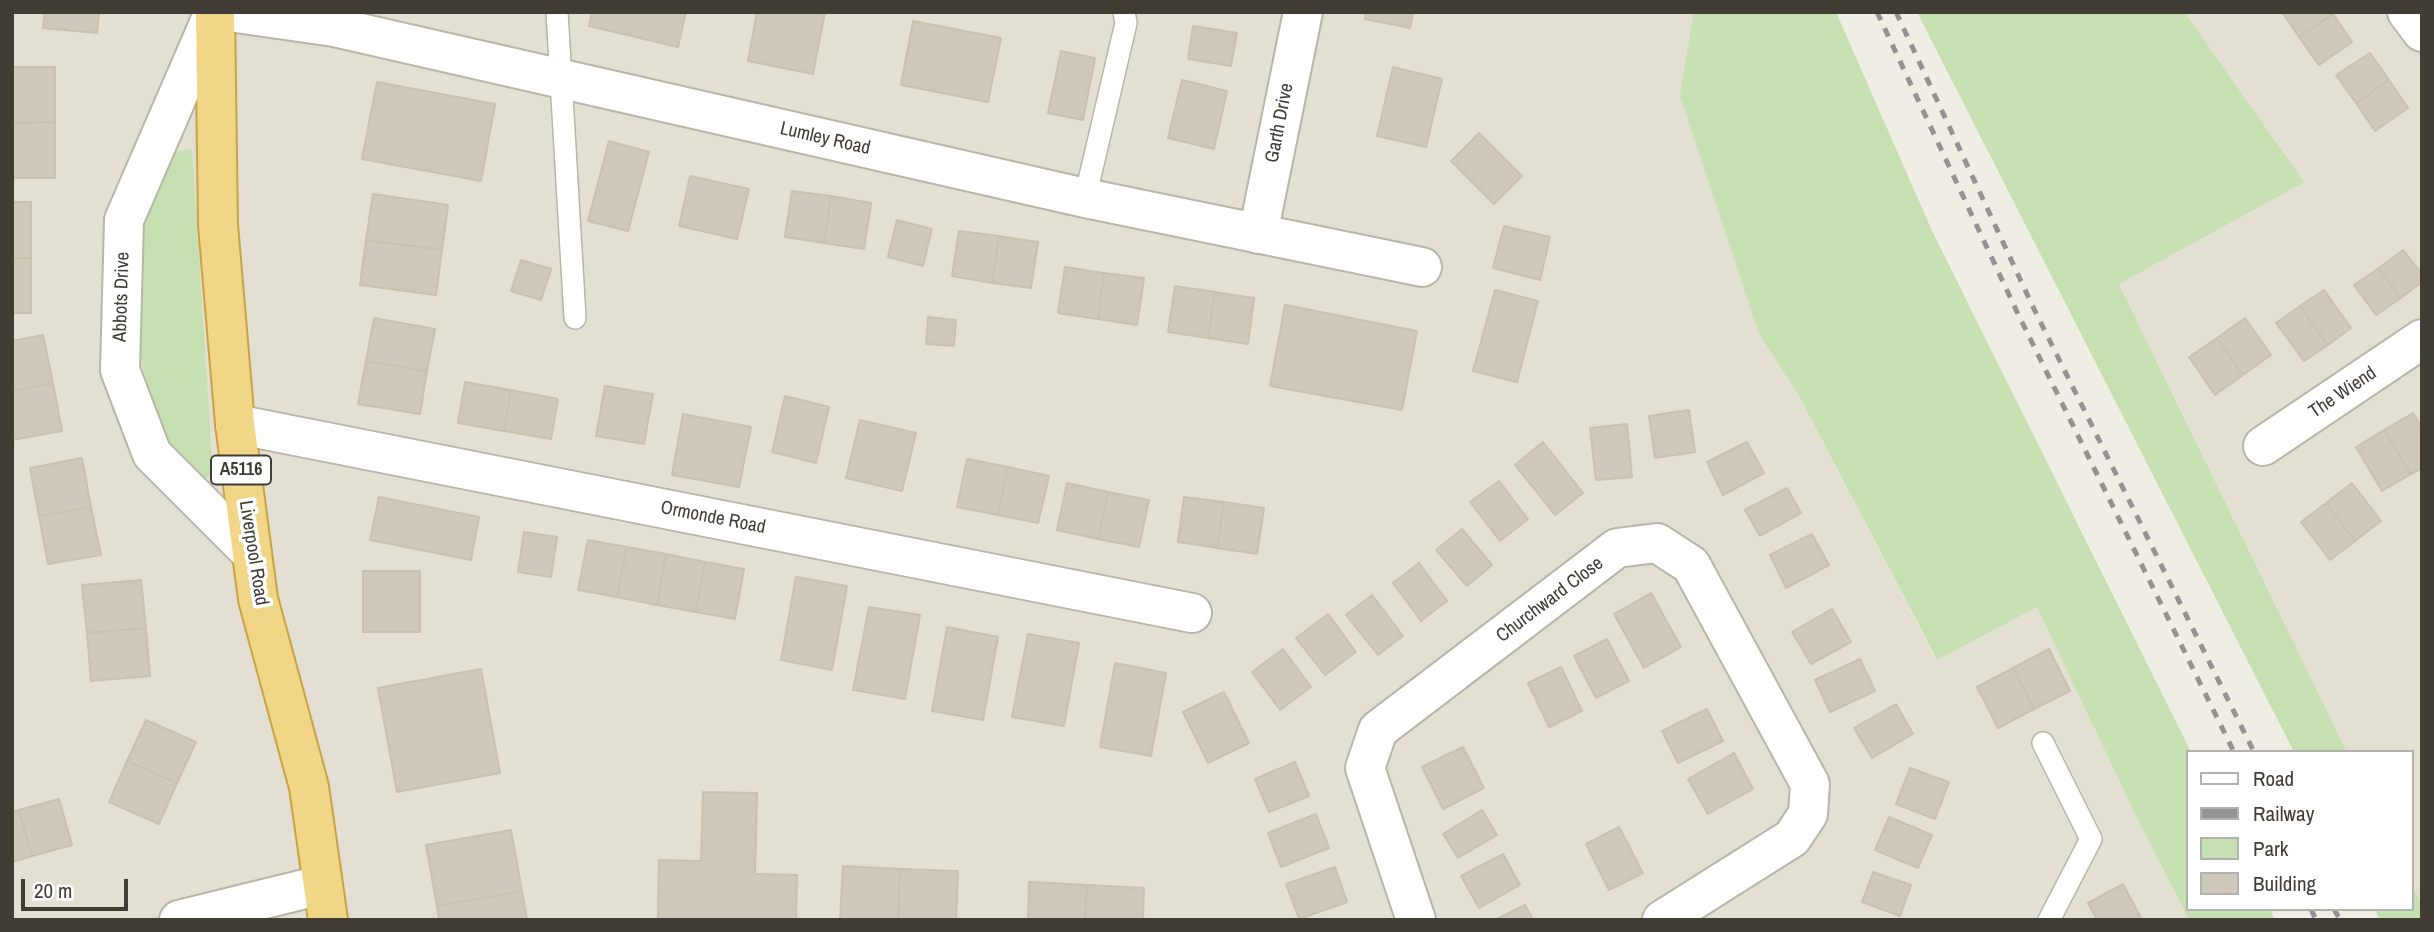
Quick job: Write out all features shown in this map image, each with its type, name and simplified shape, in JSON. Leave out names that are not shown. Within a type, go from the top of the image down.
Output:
[{"type":"highway","name":"Liverpool Road","points":[[214,12],[218,225],[235,424],[258,599],[309,786],[324,902]]},
{"type":"street","name":"Abbots Drive","points":[[214,12],[124,220],[120,370],[152,454],[252,554]]},
{"type":"street","name":"Lumley Road","points":[[229,12],[334,20],[563,80],[1086,198],[1422,267]]},
{"type":"street","name":"Garth Drive","points":[[1258,234],[1303,12]]},
{"type":"street","points":[[2407,12],[2422,32]]},
{"type":"street","name":"The Wiend","points":[[2263,446],[2422,339]]},
{"type":"street","name":"Ormonde Road","points":[[235,424],[1192,612]]},
{"type":"street","name":"Churchward Close","points":[[1416,920],[1365,768],[1378,730],[1618,548],[1657,543],[1691,565],[1810,784],[1808,814],[1793,838],[1662,920]]},
{"type":"street","points":[[179,920],[324,902]]},
{"type":"lane","points":[[557,12],[575,318]]},
{"type":"lane","points":[[1086,198],[1126,23],[1124,12]]},
{"type":"lane","points":[[2043,743],[2091,839],[2049,920]]},
{"type":"shaded area","points":[[12,12],[1817,12],[1759,334],[1799,396],[1936,660],[2037,606],[2134,812],[2189,920],[12,920]]},
{"type":"shaded area","points":[[1980,12],[2422,12],[2422,904],[2413,886],[2413,750],[2346,750],[2096,236]]},
{"type":"green space","points":[[1694,12],[1836,12],[1933,233],[2190,750],[2186,750],[2186,911],[2271,911],[2275,920],[2189,920],[2134,812],[2037,607],[1937,660],[1799,396],[1759,334],[1680,95]]},
{"type":"green space","points":[[1917,12],[2184,12],[2304,182],[2119,284],[2346,750],[2293,750]]},
{"type":"green space","points":[[192,149],[213,475],[196,481],[164,446],[136,339],[135,242],[168,153]]},
{"type":"green space","points":[[2413,886],[2422,904],[2422,920],[2380,920],[2376,911],[2413,911]]},
{"type":"building","points":[[45,12],[99,12],[97,33],[43,28]]},
{"type":"building","points":[[592,12],[686,12],[678,47],[589,26]]},
{"type":"building","points":[[757,12],[825,12],[813,74],[748,61]]},
{"type":"building","points":[[1366,12],[1413,12],[1410,28],[1365,19]]},
{"type":"building","points":[[2282,12],[2331,12],[2333,14],[2299,37]]},
{"type":"building","points":[[2333,14],[2352,42],[2319,65],[2299,37]]},
{"type":"building","points":[[913,21],[1001,38],[988,102],[901,85]]},
{"type":"building","points":[[1193,26],[1237,33],[1231,66],[1188,59]]},
{"type":"building","points":[[1061,51],[1095,58],[1083,120],[1048,113]]},
{"type":"building","points":[[2370,53],[2389,80],[2356,103],[2336,75]]},
{"type":"building","points":[[12,67],[55,67],[55,122],[12,123]]},
{"type":"building","points":[[1393,67],[1442,79],[1426,147],[1377,136]]},
{"type":"building","points":[[1182,80],[1227,91],[1214,149],[1168,138]]},
{"type":"building","points":[[2389,80],[2408,108],[2375,131],[2356,103]]},
{"type":"building","points":[[377,82],[495,104],[481,181],[362,159]]},
{"type":"building","points":[[55,122],[55,178],[12,178],[12,123]]},
{"type":"building","points":[[1479,133],[1522,176],[1494,204],[1451,161]]},
{"type":"building","points":[[609,141],[649,152],[628,231],[588,221]]},
{"type":"building","points":[[690,176],[749,189],[737,239],[679,226]]},
{"type":"building","points":[[792,191],[831,196],[824,243],[785,237]]},
{"type":"building","points":[[373,194],[448,205],[442,250],[366,240]]},
{"type":"building","points":[[831,196],[871,203],[864,249],[824,243]]},
{"type":"building","points":[[12,202],[31,202],[31,258],[12,258]]},
{"type":"building","points":[[897,220],[932,229],[923,266],[888,257]]},
{"type":"building","points":[[1504,226],[1550,237],[1540,280],[1493,268]]},
{"type":"building","points":[[959,231],[999,236],[992,283],[952,276]]},
{"type":"building","points":[[999,236],[1038,242],[1031,288],[992,283]]},
{"type":"building","points":[[366,240],[442,250],[436,295],[360,285]]},
{"type":"building","points":[[2403,250],[2422,274],[2422,282],[2401,298],[2379,268]]},
{"type":"building","points":[[12,258],[31,258],[31,313],[12,313]]},
{"type":"building","points":[[521,260],[551,269],[541,300],[511,291]]},
{"type":"building","points":[[1065,267],[1104,273],[1098,319],[1058,313]]},
{"type":"building","points":[[2379,268],[2401,298],[2376,315],[2354,285]]},
{"type":"building","points":[[1104,273],[1144,278],[1137,325],[1098,319]]},
{"type":"building","points":[[1175,286],[1215,292],[1208,338],[1168,332]]},
{"type":"building","points":[[1495,290],[1538,301],[1517,382],[1473,371]]},
{"type":"building","points":[[2324,290],[2351,328],[2328,345],[2300,306]]},
{"type":"building","points":[[1215,292],[1254,298],[1248,344],[1208,338]]},
{"type":"building","points":[[1285,305],[1417,331],[1402,410],[1270,386]]},
{"type":"building","points":[[2300,306],[2328,345],[2304,361],[2276,323]]},
{"type":"building","points":[[928,317],[956,320],[954,346],[926,344]]},
{"type":"building","points":[[374,318],[435,329],[427,371],[366,361]]},
{"type":"building","points":[[2245,318],[2271,355],[2243,375],[2217,338]]},
{"type":"building","points":[[43,335],[53,383],[12,391],[12,341]]},
{"type":"building","points":[[2217,338],[2243,375],[2215,395],[2189,357]]},
{"type":"building","points":[[366,361],[427,371],[420,414],[358,404]]},
{"type":"building","points":[[465,382],[511,390],[504,431],[458,423]]},
{"type":"building","points":[[53,383],[62,431],[12,440],[12,391]]},
{"type":"building","points":[[605,386],[653,394],[644,444],[596,436]]},
{"type":"building","points":[[511,390],[558,399],[551,439],[504,431]]},
{"type":"building","points":[[785,396],[829,407],[816,463],[772,452]]},
{"type":"building","points":[[1689,410],[1695,452],[1655,458],[1649,416]]},
{"type":"building","points":[[2413,413],[2422,428],[2422,468],[2411,474],[2384,430]]},
{"type":"building","points":[[683,414],[751,427],[739,487],[672,475]]},
{"type":"building","points":[[860,420],[916,433],[902,491],[846,478]]},
{"type":"building","points":[[1627,424],[1632,477],[1596,480],[1590,428]]},
{"type":"building","points":[[2384,430],[2411,474],[2382,491],[2356,447]]},
{"type":"building","points":[[1543,442],[1583,493],[1555,515],[1515,465]]},
{"type":"building","points":[[1747,442],[1764,473],[1723,495],[1707,462]]},
{"type":"building","points":[[82,458],[91,507],[39,516],[30,468]]},
{"type":"building","points":[[967,459],[1008,467],[998,515],[957,507]]},
{"type":"building","points":[[1008,467],[1049,476],[1038,523],[998,515]]},
{"type":"building","points":[[1499,481],[1528,519],[1500,541],[1470,502]]},
{"type":"building","points":[[1067,483],[1108,492],[1098,539],[1057,530]]},
{"type":"building","points":[[2352,483],[2381,521],[2355,541],[2326,503]]},
{"type":"building","points":[[1787,488],[1801,513],[1760,536],[1745,510]]},
{"type":"building","points":[[1108,492],[1149,500],[1139,547],[1098,539]]},
{"type":"building","points":[[379,497],[479,517],[471,560],[370,540]]},
{"type":"building","points":[[1184,497],[1224,502],[1217,548],[1178,542]]},
{"type":"building","points":[[1224,502],[1264,508],[1257,554],[1217,548]]},
{"type":"building","points":[[2326,503],[2355,541],[2330,560],[2301,522]]},
{"type":"building","points":[[91,507],[101,555],[48,564],[39,516]]},
{"type":"building","points":[[1462,529],[1492,565],[1467,586],[1436,550]]},
{"type":"building","points":[[524,532],[557,537],[551,577],[518,572]]},
{"type":"building","points":[[1812,534],[1829,565],[1786,588],[1770,555]]},
{"type":"building","points":[[588,540],[627,547],[617,597],[578,590]]},
{"type":"building","points":[[627,547],[666,554],[657,605],[617,597]]},
{"type":"building","points":[[666,554],[705,562],[696,612],[657,605]]},
{"type":"building","points":[[705,562],[744,569],[735,619],[696,612]]},
{"type":"building","points":[[1419,563],[1447,601],[1421,621],[1393,583]]},
{"type":"building","points":[[363,571],[420,571],[420,632],[363,632]]},
{"type":"building","points":[[796,577],[847,586],[832,670],[781,660]]},
{"type":"building","points":[[141,580],[146,628],[87,633],[82,585]]},
{"type":"building","points":[[1651,593],[1681,647],[1644,668],[1614,614]]},
{"type":"building","points":[[1372,595],[1403,636],[1378,655],[1346,615]]},
{"type":"building","points":[[869,607],[920,615],[905,699],[853,690]]},
{"type":"building","points":[[1832,609],[1851,642],[1811,664],[1792,632]]},
{"type":"building","points":[[1328,614],[1356,652],[1325,675],[1296,638]]},
{"type":"building","points":[[947,627],[998,637],[983,720],[932,711]]},
{"type":"building","points":[[146,628],[150,676],[91,681],[87,633]]},
{"type":"building","points":[[1028,634],[1079,643],[1064,726],[1012,717]]},
{"type":"building","points":[[1607,639],[1629,681],[1596,698],[1574,656]]},
{"type":"building","points":[[1283,649],[1311,687],[1280,710],[1252,672]]},
{"type":"building","points":[[2049,649],[2070,691],[2034,709],[2013,668]]},
{"type":"building","points":[[1860,659],[1875,691],[1830,712],[1815,680]]},
{"type":"building","points":[[1115,663],[1166,673],[1151,756],[1100,747]]},
{"type":"building","points":[[1561,667],[1582,711],[1549,727],[1528,683]]},
{"type":"building","points":[[2013,668],[2034,709],[1998,728],[1977,687]]},
{"type":"building","points":[[481,669],[500,773],[397,792],[378,688]]},
{"type":"building","points":[[1224,692],[1249,743],[1208,763],[1183,712]]},
{"type":"building","points":[[1896,704],[1913,734],[1872,758],[1854,728]]},
{"type":"building","points":[[1707,709],[1723,741],[1678,763],[1662,731]]},
{"type":"building","points":[[146,720],[196,742],[177,783],[127,761]]},
{"type":"building","points":[[1463,747],[1484,788],[1443,809],[1422,767]]},
{"type":"building","points":[[1734,753],[1753,789],[1708,814],[1688,779]]},
{"type":"building","points":[[127,761],[177,783],[159,824],[109,802]]},
{"type":"building","points":[[1295,762],[1309,796],[1269,812],[1255,779]]},
{"type":"building","points":[[1910,768],[1949,782],[1935,819],[1896,804]]},
{"type":"building","points":[[703,792],[757,793],[755,874],[797,875],[796,920],[658,920],[659,860],[701,861]]},
{"type":"building","points":[[59,799],[72,845],[32,856],[19,810]]},
{"type":"building","points":[[19,810],[32,856],[12,862],[12,812]]},
{"type":"building","points":[[1482,810],[1497,835],[1458,858],[1443,834]]},
{"type":"building","points":[[1316,814],[1329,848],[1281,867],[1268,833]]},
{"type":"building","points":[[1889,817],[1932,835],[1918,868],[1875,850]]},
{"type":"building","points":[[1619,827],[1643,873],[1609,890],[1586,844]]},
{"type":"building","points":[[511,830],[522,891],[437,906],[426,845]]},
{"type":"building","points":[[1503,854],[1520,885],[1479,908],[1461,876]]},
{"type":"building","points":[[843,866],[900,869],[898,920],[840,920]]},
{"type":"building","points":[[1335,867],[1347,902],[1299,919],[1286,884]]},
{"type":"building","points":[[900,869],[958,871],[956,920],[898,920]]},
{"type":"building","points":[[1873,872],[1911,885],[1900,916],[1862,902]]},
{"type":"building","points":[[1029,882],[1087,885],[1085,920],[1028,920]]},
{"type":"building","points":[[2123,884],[2142,920],[2097,920],[2088,903]]},
{"type":"building","points":[[1087,885],[1144,888],[1143,920],[1085,920]]},
{"type":"building","points":[[522,891],[527,920],[439,920],[437,906]]},
{"type":"building","points":[[1525,905],[1533,920],[1495,920]]},
{"type":"railway","points":[[1877,12],[2018,314],[2233,750]]},
{"type":"railway","points":[[1896,12],[2034,309],[2253,750]]},
{"type":"railway","points":[[2312,911],[2316,920]]},
{"type":"railway","points":[[2335,911],[2340,920]]}]
